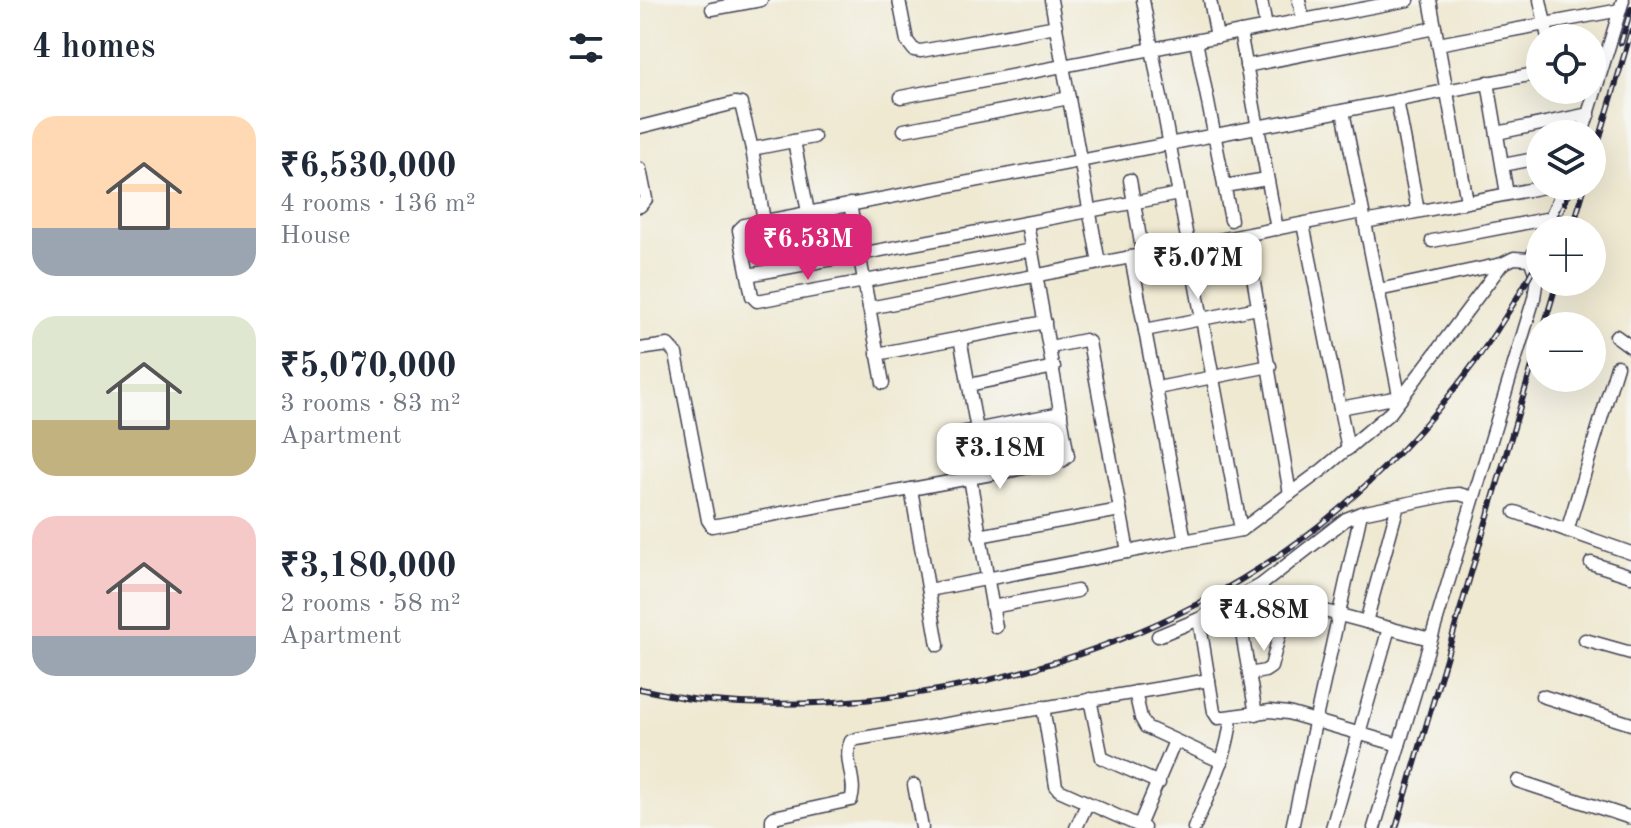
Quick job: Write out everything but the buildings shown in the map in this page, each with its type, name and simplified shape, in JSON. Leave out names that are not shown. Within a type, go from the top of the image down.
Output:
[{"type":"street","points":[[712,9],[761,0]]},
{"type":"street","points":[[899,0],[907,41],[914,50],[1056,26]]},
{"type":"street","points":[[1051,0],[1099,263]]},
{"type":"street","points":[[1143,0],[1241,530]]},
{"type":"street","points":[[1210,0],[1217,37]]},
{"type":"street","points":[[1261,0],[1266,27]]},
{"type":"street","points":[[1299,0],[1303,20]]},
{"type":"street","points":[[1430,0],[1467,201]]},
{"type":"street","points":[[1540,0],[1545,23]]},
{"type":"street","points":[[901,97],[1303,20],[1345,6],[1400,1]]},
{"type":"street","points":[[1438,44],[1621,5]]},
{"type":"street","points":[[1606,43],[1621,5]]},
{"type":"street","points":[[1246,66],[1435,28]]},
{"type":"street","points":[[1240,32],[1277,229]]},
{"type":"street","points":[[1196,41],[1231,220]]},
{"type":"street","points":[[1032,250],[757,301],[752,296],[739,230],[744,225],[808,212],[1526,75]]},
{"type":"street","points":[[1488,82],[1507,194]]},
{"type":"street","points":[[904,130],[1069,98]]},
{"type":"street","points":[[1397,100],[1418,211]]},
{"type":"street","points":[[640,127],[738,103],[743,107],[764,221]]},
{"type":"street","points":[[1587,120],[1591,104]]},
{"type":"street","points":[[1343,111],[1400,398]]},
{"type":"street","points":[[1497,133],[1589,114]]},
{"type":"street","points":[[752,149],[814,137]]},
{"type":"street","points":[[794,141],[808,212]]},
{"type":"street","points":[[1503,165],[1526,161]]},
{"type":"street","points":[[640,169],[646,199],[640,206]]},
{"type":"street","points":[[1224,186],[1267,179]]},
{"type":"street","points":[[1130,180],[1145,330],[1185,541]]},
{"type":"street","points":[[869,308],[1303,224],[1418,211],[1526,190]]},
{"type":"street","points":[[748,275],[1179,194]]},
{"type":"street","points":[[850,204],[883,383]]},
{"type":"street","points":[[640,349],[668,345],[676,354],[708,520],[712,526],[1065,460],[1068,456],[1054,367],[1027,223]]},
{"type":"street","points":[[1303,224],[1348,449]]},
{"type":"street","points":[[1432,241],[1526,227]]},
{"type":"street","points":[[1246,236],[1290,494]]},
{"type":"street","points":[[1378,290],[1502,264],[1514,258],[1526,259]]},
{"type":"street","points":[[929,590],[1241,530],[1348,449],[1391,412],[1502,264]]},
{"type":"street","points":[[1374,828],[1534,296]]},
{"type":"street","points":[[1145,330],[1258,308]]},
{"type":"street","points":[[877,354],[1045,322]]},
{"type":"street","points":[[1616,336],[1631,347]]},
{"type":"street","points":[[960,338],[977,430]]},
{"type":"street","points":[[1050,347],[1085,340],[1089,342],[1128,552]]},
{"type":"street","points":[[1157,388],[1270,366]]},
{"type":"street","points":[[1567,531],[1617,366]]},
{"type":"street","points":[[969,385],[1054,367]]},
{"type":"street","points":[[1340,408],[1400,398]]},
{"type":"street","points":[[955,434],[1061,413]]},
{"type":"street","points":[[970,478],[996,627]]},
{"type":"street","points":[[911,489],[938,645]]},
{"type":"street","points":[[1158,636],[1199,619],[1250,591],[1346,519],[1361,513],[1459,494],[1473,498]]},
{"type":"street","points":[[1366,622],[1398,505]]},
{"type":"street","points":[[979,536],[1120,510]]},
{"type":"street","points":[[1515,512],[1631,553]]},
{"type":"street","points":[[1292,828],[1361,513]]},
{"type":"street","points":[[1591,563],[1631,576]]},
{"type":"street","points":[[992,607],[1077,591]]},
{"type":"street","points":[[1250,591],[1430,639]]},
{"type":"street","points":[[1236,599],[1256,714]]},
{"type":"street","points":[[1249,674],[1271,667],[1288,601]]},
{"type":"street","points":[[1199,619],[1216,716],[1220,719],[1278,712],[1399,745]]},
{"type":"street","points":[[1332,828],[1389,628]]},
{"type":"street","points":[[1585,640],[1631,653]]},
{"type":"street","points":[[772,828],[774,817],[851,800],[854,793],[847,750],[851,741],[1209,680]]},
{"type":"street","points":[[1135,692],[1143,724],[1222,762]]},
{"type":"street","points":[[1542,696],[1631,724]]},
{"type":"street","points":[[1090,699],[1102,758],[1159,783]]},
{"type":"street","points":[[1043,707],[1056,786],[1064,794],[1142,827],[1175,741]]},
{"type":"street","points":[[1194,828],[1222,762],[1231,718]]},
{"type":"street","points":[[1518,781],[1631,818]]},
{"type":"street","points":[[914,785],[922,828]]},
{"type":"street","points":[[1076,828],[1087,804]]},
{"type":"railway","points":[[1621,43],[1631,9]]},
{"type":"railway","points":[[1605,120],[1631,32]]},
{"type":"railway","points":[[1559,216],[1566,200]]},
{"type":"railway","points":[[1576,216],[1581,200]]},
{"type":"railway","points":[[640,689],[699,700],[783,704],[868,700],[953,687],[1038,667],[1120,639],[1198,604],[1271,561],[1368,483],[1451,393],[1526,283]]},
{"type":"railway","points":[[1548,312],[1553,296]]},
{"type":"railway","points":[[1396,828],[1526,387]]}]
